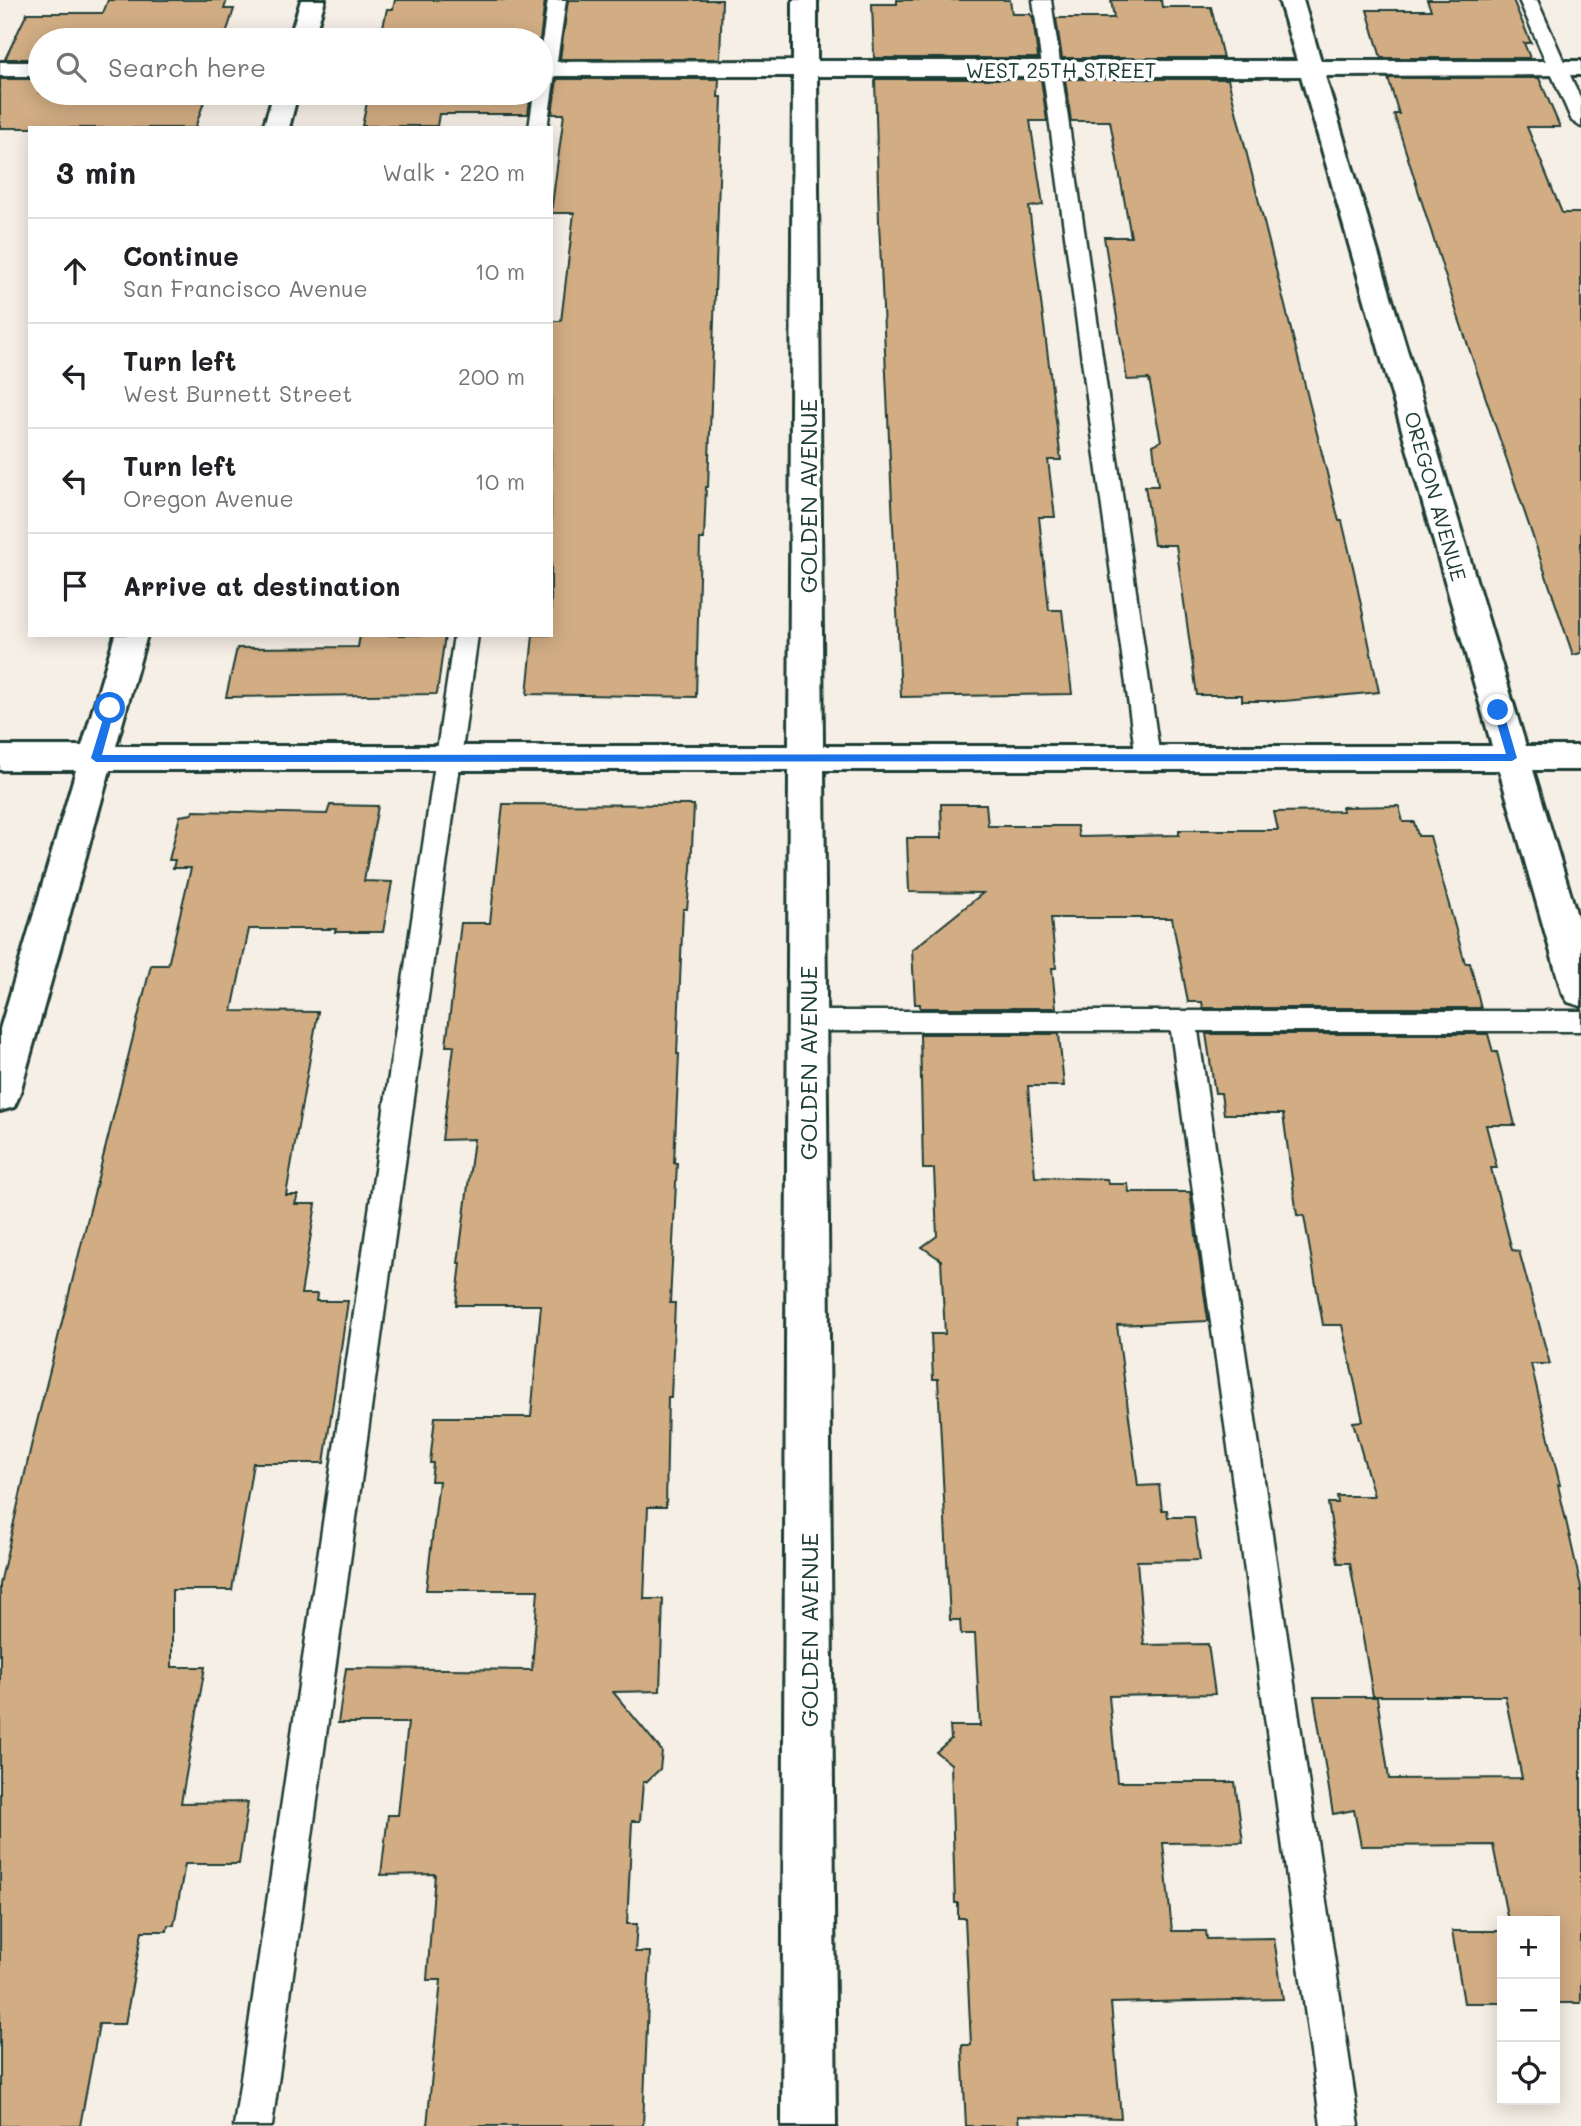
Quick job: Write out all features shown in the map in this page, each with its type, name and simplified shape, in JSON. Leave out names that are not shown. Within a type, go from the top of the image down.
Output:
[{"type":"street","points":[[305,28],[313,0]]},
{"type":"street","name":"GOLDEN AVENUE","points":[[805,0],[809,2126]]},
{"type":"street","name":"OREGON AVENUE","points":[[1291,0],[1581,992]]},
{"type":"street","name":"WEST 25TH STREET","points":[[553,69],[1569,68]]},
{"type":"street","points":[[0,69],[28,69]]},
{"type":"street","points":[[277,126],[283,105]]},
{"type":"street","points":[[0,1096],[130,637]]},
{"type":"street","points":[[0,758],[1581,758]]},
{"type":"lane","points":[[552,28],[557,0]]},
{"type":"lane","points":[[1042,0],[1148,758]]},
{"type":"lane","points":[[1528,0],[1569,68],[1581,121]]},
{"type":"lane","points":[[538,126],[540,105]]},
{"type":"lane","points":[[254,2126],[466,637]]},
{"type":"lane","points":[[807,1021],[1581,1021]]},
{"type":"lane","points":[[1183,1021],[1340,2126]]},
{"type":"building","points":[[108,0],[227,0],[224,9],[234,9],[228,28],[28,28],[28,59],[5,59],[27,13],[103,13]]},
{"type":"building","points":[[395,0],[545,0],[542,28],[383,28],[387,9],[393,9]]},
{"type":"building","points":[[568,0],[722,0],[720,59],[560,59]]},
{"type":"building","points":[[897,0],[1010,0],[1012,14],[1030,14],[1033,18],[1038,58],[874,58],[872,4],[897,4]]},
{"type":"building","points":[[1111,0],[1161,0],[1162,7],[1211,7],[1223,58],[1062,58],[1056,18],[1114,18]]},
{"type":"building","points":[[1427,0],[1513,0],[1531,43],[1524,43],[1530,58],[1381,58],[1367,10],[1431,10]]},
{"type":"building","points":[[1388,78],[1539,78],[1560,127],[1527,127],[1562,213],[1581,213],[1581,653],[1573,655],[1457,313],[1394,114],[1399,114]]},
{"type":"building","points":[[0,79],[28,79],[28,105],[203,105],[196,126],[0,128]]},
{"type":"building","points":[[557,79],[719,79],[718,97],[722,97],[708,487],[704,539],[700,539],[696,697],[527,694],[533,637],[553,637],[553,321],[561,321],[574,213],[553,213],[564,114],[552,114]]},
{"type":"building","points":[[875,79],[1041,79],[1047,121],[1030,121],[1043,205],[1029,207],[1061,460],[1048,460],[1055,517],[1039,517],[1049,610],[1062,610],[1072,694],[901,697]]},
{"type":"building","points":[[1065,79],[1228,79],[1339,521],[1342,521],[1379,692],[1284,701],[1242,701],[1242,695],[1197,695],[1176,545],[1154,545],[1145,486],[1158,486],[1153,445],[1161,441],[1149,379],[1127,380],[1104,237],[1131,237],[1110,121],[1071,121]]},
{"type":"building","points":[[366,105],[529,105],[528,114],[439,114],[437,126],[362,126]]},
{"type":"building","points":[[360,637],[445,637],[437,694],[226,697],[237,648],[358,647]]},
{"type":"building","points":[[503,804],[694,805],[687,909],[683,909],[677,1054],[674,1163],[677,1163],[670,1303],[675,1303],[671,1397],[668,1397],[666,1507],[648,1507],[644,1599],[663,1599],[660,1691],[613,1692],[662,1751],[660,1769],[643,1782],[640,1821],[632,1821],[627,1924],[637,1924],[635,1952],[650,1952],[643,2126],[427,2126],[441,1980],[427,1980],[435,1874],[381,1875],[388,1815],[398,1815],[408,1723],[338,1723],[346,1668],[532,1670],[538,1590],[426,1590],[439,1481],[431,1481],[433,1463],[430,1463],[435,1417],[531,1417],[541,1305],[456,1305],[461,1263],[458,1263],[474,1139],[442,1140],[454,1046],[446,1046],[461,923],[490,923]]},
{"type":"building","points":[[941,804],[986,804],[988,826],[1077,826],[1079,837],[1179,835],[1179,830],[1278,830],[1274,812],[1343,811],[1342,807],[1399,806],[1403,822],[1414,822],[1418,836],[1430,836],[1465,963],[1470,963],[1481,1008],[1203,1008],[1202,1002],[1188,1002],[1172,918],[1051,918],[1056,968],[1052,968],[1056,1008],[920,1008],[920,1004],[915,1004],[912,950],[983,893],[909,892],[907,838],[942,838]]},
{"type":"building","points":[[330,805],[378,806],[364,881],[392,882],[383,932],[249,929],[232,1011],[318,1012],[286,1195],[298,1195],[295,1204],[316,1204],[301,1294],[317,1294],[316,1301],[348,1301],[324,1463],[253,1463],[232,1590],[172,1590],[172,1667],[205,1667],[181,1803],[248,1802],[239,1864],[185,1864],[174,1925],[168,1925],[167,1931],[142,1931],[125,2024],[99,2024],[80,2126],[0,2126],[0,1584],[32,1442],[151,965],[168,965],[191,868],[173,868],[175,860],[169,860],[180,816],[192,814],[193,811],[327,814]]},
{"type":"building","points":[[920,1034],[1059,1034],[1064,1086],[1028,1086],[1035,1177],[1107,1179],[1108,1184],[1128,1184],[1129,1192],[1190,1192],[1208,1321],[1117,1325],[1138,1486],[1159,1485],[1162,1510],[1167,1510],[1168,1517],[1194,1517],[1200,1560],[1137,1561],[1144,1645],[1208,1644],[1215,1694],[1109,1696],[1117,1782],[1235,1782],[1243,1842],[1163,1843],[1172,1931],[1206,1931],[1207,1939],[1274,1938],[1283,1999],[1111,2003],[1121,2118],[1018,2116],[1019,2126],[966,2126],[962,2045],[971,2045],[965,1918],[958,1918],[958,1903],[955,1903],[951,1764],[936,1752],[951,1739],[950,1726],[980,1726],[975,1634],[961,1634],[960,1620],[950,1620],[938,1379],[933,1379],[931,1334],[945,1334],[941,1260],[922,1247],[937,1236],[934,1169],[923,1169]]},
{"type":"building","points":[[1206,1034],[1488,1034],[1493,1052],[1497,1052],[1515,1125],[1486,1125],[1497,1168],[1491,1168],[1512,1250],[1519,1251],[1550,1364],[1531,1364],[1581,1587],[1581,2003],[1560,2003],[1560,1916],[1507,1916],[1493,1845],[1361,1846],[1354,1810],[1333,1814],[1314,1697],[1377,1697],[1389,1779],[1522,1778],[1505,1696],[1373,1696],[1350,1563],[1338,1563],[1328,1503],[1338,1503],[1337,1496],[1374,1496],[1353,1422],[1363,1421],[1342,1325],[1323,1325],[1304,1216],[1297,1215],[1283,1114],[1224,1114],[1221,1093],[1215,1093]]},
{"type":"building","points":[[1452,1931],[1497,1931],[1497,2003],[1464,2003]]},
{"type":"route","points":[[110,708],[96,758],[1512,758],[1498,710]]}]
